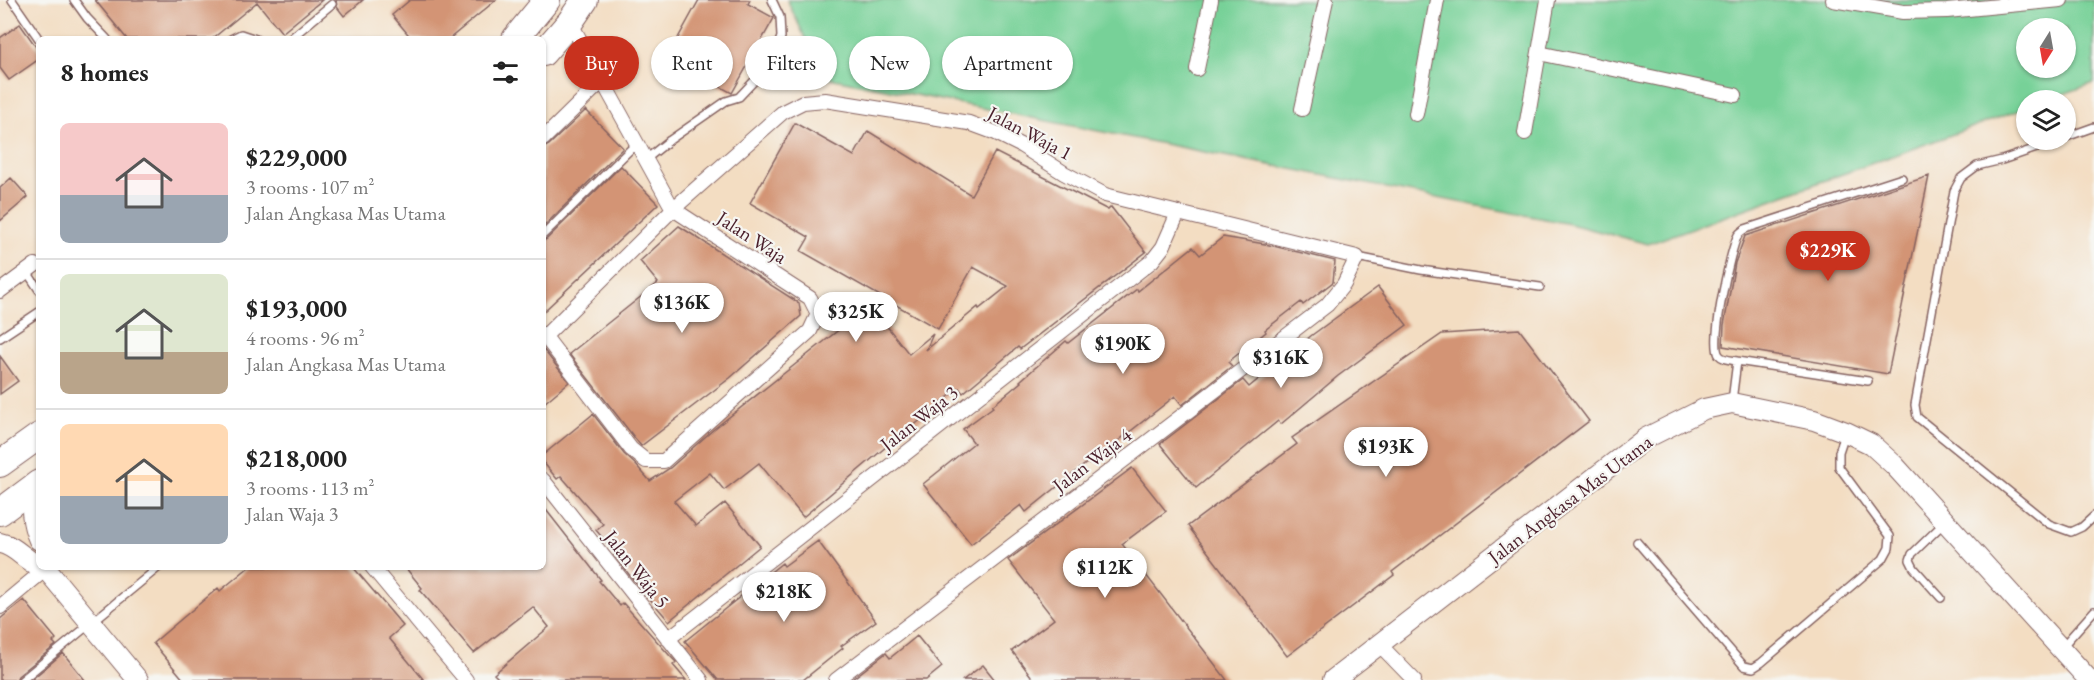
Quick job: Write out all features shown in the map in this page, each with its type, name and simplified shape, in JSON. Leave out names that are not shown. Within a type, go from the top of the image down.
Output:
[{"type":"highway","points":[[517,36],[547,0]]},
{"type":"highway","points":[[546,49],[570,22],[585,0]]},
{"type":"highway","points":[[0,464],[36,438]]},
{"type":"highway","points":[[0,512],[36,485]]},
{"type":"street","points":[[1197,69],[1211,0]]},
{"type":"street","points":[[1302,109],[1326,0]]},
{"type":"street","points":[[1416,114],[1437,0]]},
{"type":"street","points":[[1525,133],[1548,0]]},
{"type":"street","points":[[1833,0],[1947,11],[2008,3],[2061,0]]},
{"type":"street","name":"Jalan Waja","points":[[570,22],[578,36]]},
{"type":"street","points":[[1539,53],[1735,95]]},
{"type":"street","points":[[546,136],[593,90]]},
{"type":"street","name":"Jalan Waja","points":[[546,338],[631,448],[646,461],[664,460],[810,331],[818,314],[810,298],[673,209],[608,90]]},
{"type":"street","name":"Jalan Waja 1","points":[[546,333],[673,209],[783,112],[803,102],[825,100],[969,123],[1022,146],[1064,173],[1105,195],[1357,257]]},
{"type":"street","name":"Jalan Waja 3","points":[[668,639],[1152,261],[1163,247],[1178,213]]},
{"type":"street","name":"Jalan Waja 4","points":[[836,680],[1327,305],[1344,284],[1357,257]]},
{"type":"street","points":[[0,291],[31,268]]},
{"type":"street","name":"Jalan Angkasa Mas Utama","points":[[1333,680],[1646,438],[1704,409],[1732,403],[1814,420],[1871,444],[1894,465],[2089,680]]},
{"type":"street","name":"Jalan Waja 5","points":[[546,484],[701,680]]},
{"type":"street","points":[[36,485],[31,509],[36,533]]},
{"type":"street","points":[[0,543],[18,550],[36,564]]},
{"type":"street","points":[[0,607],[41,570]]},
{"type":"street","points":[[46,570],[138,680]]},
{"type":"street","points":[[374,570],[466,680]]},
{"type":"street","points":[[1379,644],[1414,680]]},
{"type":"lane","points":[[12,0],[37,36]]},
{"type":"lane","points":[[74,0],[104,36]]},
{"type":"lane","points":[[645,160],[726,101],[739,97],[772,62],[781,36],[780,17],[772,0]]},
{"type":"lane","points":[[294,36],[332,4]]},
{"type":"lane","points":[[2076,134],[2094,127]]},
{"type":"lane","points":[[546,232],[637,143]]},
{"type":"lane","points":[[2031,150],[1977,166],[1961,178],[1953,191],[1915,405],[1917,417],[2049,524],[2071,532],[2082,527],[2094,516]]},
{"type":"lane","points":[[1868,381],[1725,359],[1719,355],[1716,348],[1717,322],[1733,249],[1739,233],[1745,229],[1902,178]]},
{"type":"lane","name":"Jalan Waja 1","points":[[1357,257],[1421,270],[1540,287]]},
{"type":"lane","points":[[31,268],[36,282]]},
{"type":"lane","points":[[0,338],[36,314]]},
{"type":"lane","points":[[1732,403],[1737,361]]},
{"type":"lane","points":[[1637,542],[1743,666],[1753,668],[1882,559],[1889,548],[1890,536],[1839,467],[1839,452],[1846,432]]},
{"type":"lane","points":[[1941,598],[1914,568],[1910,560],[1918,548],[1945,522]]},
{"type":"lane","points":[[22,680],[155,570]]},
{"type":"lane","points":[[2060,650],[2094,611]]},
{"type":"green space","points":[[787,0],[2094,0],[2094,83],[2075,90],[2016,90],[2016,112],[1648,244],[1570,224],[890,90],[930,90],[930,36],[849,36],[849,82],[837,80],[837,36],[804,36]]},
{"type":"building","points":[[95,0],[322,0],[282,33],[257,2],[216,36],[125,36]]},
{"type":"building","points":[[336,0],[363,0],[344,16],[337,7]]},
{"type":"building","points":[[410,0],[496,0],[453,36],[410,36],[392,15]]},
{"type":"building","points":[[699,0],[750,0],[748,4],[774,18],[764,36],[745,36],[745,70],[732,93],[726,90],[733,90],[733,36],[679,36]]},
{"type":"building","points":[[20,24],[36,47],[36,61],[9,80],[0,68],[0,38]]},
{"type":"building","points":[[586,110],[623,148],[546,224],[546,146]]},
{"type":"building","points":[[795,123],[854,156],[868,131],[971,195],[995,152],[1108,210],[1111,207],[1146,252],[1020,349],[1018,347],[963,393],[959,388],[803,517],[759,463],[724,490],[710,473],[674,501],[696,526],[725,503],[760,546],[669,621],[631,577],[596,530],[603,524],[561,476],[557,479],[546,466],[546,453],[593,414],[624,454],[650,481],[670,468],[714,429],[870,305],[909,354],[933,334],[926,350],[978,307],[979,309],[1008,286],[973,267],[938,329],[801,251],[809,237],[750,203]]},
{"type":"building","points":[[621,166],[658,204],[546,309],[547,239]]},
{"type":"building","points":[[1929,176],[1888,374],[1723,346],[1724,325],[1735,263],[1745,236]]},
{"type":"building","points":[[11,178],[28,197],[0,221],[0,188]]},
{"type":"building","points":[[679,226],[799,303],[801,316],[730,378],[641,446],[569,354],[658,283],[640,261]]},
{"type":"building","points":[[1223,237],[1265,244],[1335,261],[1333,282],[1303,305],[1301,302],[1265,330],[1266,332],[1228,362],[1232,366],[1182,405],[1175,396],[1026,512],[1021,505],[971,544],[923,484],[974,443],[963,429],[993,407],[1066,341],[1068,343],[1193,247],[1200,255]]},
{"type":"building","points":[[1378,287],[1407,325],[1338,376],[1281,424],[1278,421],[1196,488],[1160,444],[1243,380],[1249,387],[1312,335]]},
{"type":"building","points":[[1519,329],[1589,421],[1392,572],[1394,575],[1287,656],[1188,526],[1297,444],[1292,438],[1442,334]]},
{"type":"building","points":[[546,353],[569,382],[546,401]]},
{"type":"building","points":[[0,356],[18,381],[0,394]]},
{"type":"building","points":[[1132,468],[1166,511],[1122,544],[1227,680],[1034,680],[1012,651],[1054,619],[1008,560]]},
{"type":"building","points":[[546,510],[601,580],[599,581],[620,606],[623,603],[676,662],[673,665],[686,680],[500,680],[494,674],[549,627],[533,607],[474,653],[420,590],[422,588],[407,570],[546,570]]},
{"type":"building","points":[[818,541],[876,621],[841,646],[843,648],[803,680],[718,680],[685,641],[782,563],[784,566]]},
{"type":"building","points":[[245,570],[356,570],[403,626],[389,638],[424,680],[184,680],[153,643],[218,588],[220,591]]},
{"type":"building","points":[[24,600],[56,639],[53,642],[56,645],[16,680],[0,680],[0,619]]},
{"type":"building","points":[[917,636],[942,667],[926,680],[851,680],[886,653],[890,658]]},
{"type":"building","points":[[63,653],[85,680],[31,680]]},
{"type":"building","points":[[983,665],[995,680],[963,680]]}]
